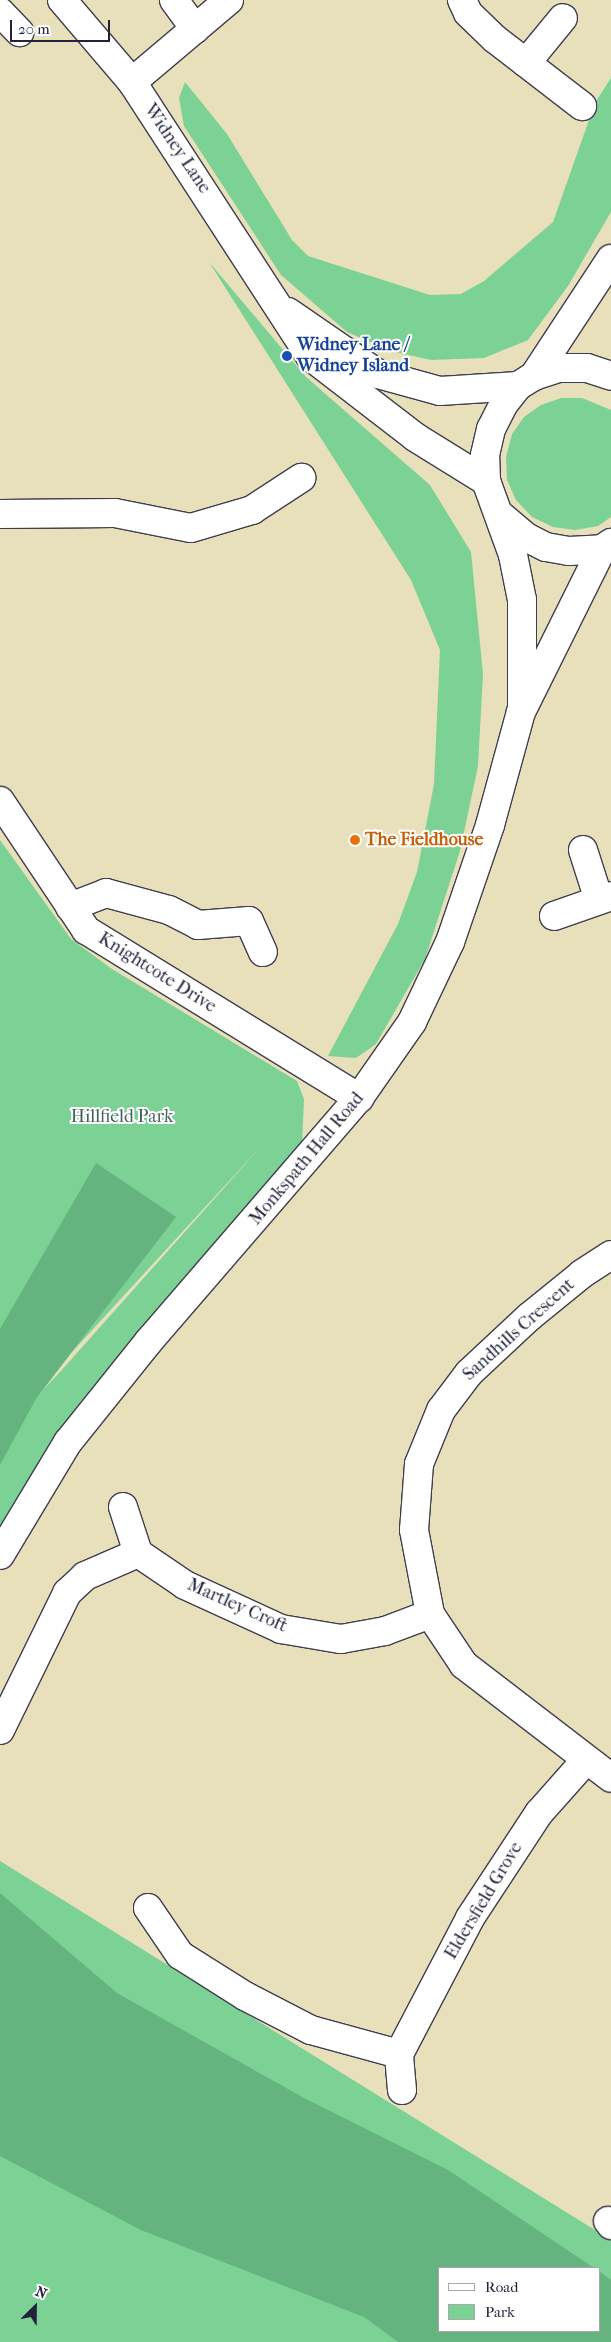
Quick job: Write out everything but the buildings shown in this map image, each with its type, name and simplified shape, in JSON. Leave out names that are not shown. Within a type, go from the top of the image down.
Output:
[{"type":"street","name":"Widney Lane","points":[[62,0],[132,82],[280,307],[310,356],[415,436],[486,481]]},
{"type":"street","points":[[174,0],[195,29]]},
{"type":"street","points":[[132,82],[230,0]]},
{"type":"street","points":[[462,0],[468,13],[526,63],[582,106]]},
{"type":"street","points":[[0,12],[19,32]]},
{"type":"street","points":[[526,63],[563,18]]},
{"type":"street","points":[[526,381],[611,259]]},
{"type":"street","name":"Widney Lane","points":[[280,307],[378,374],[440,391],[526,381],[559,368],[587,368],[611,376]]},
{"type":"street","name":"Monkspath Hall Road","points":[[522,712],[522,600],[513,555],[486,481],[485,455],[492,429],[503,405],[526,381]]},
{"type":"street","points":[[0,514],[115,513],[191,528],[252,510],[301,478]]},
{"type":"street","points":[[499,514],[526,537],[546,547],[569,551],[607,546]]},
{"type":"street","name":"Monkspath Hall Road","points":[[0,1555],[68,1442],[149,1341],[360,1098],[412,1022],[450,942],[490,826],[522,712],[607,546]]},
{"type":"street","name":"Knightcote Drive","points":[[0,801],[86,930],[360,1098]]},
{"type":"street","points":[[554,916],[605,898],[583,850]]},
{"type":"street","points":[[70,907],[106,893],[169,910],[198,925],[249,921],[263,952]]},
{"type":"street","name":"Sandhills Crescent","points":[[611,1255],[582,1274],[528,1317],[469,1373],[441,1410],[418,1464],[414,1530],[430,1614],[464,1665],[611,1778]]},
{"type":"street","points":[[0,1730],[68,1593],[85,1576],[138,1553],[123,1507]]},
{"type":"street","name":"Martley Croft","points":[[138,1553],[185,1585],[281,1629],[341,1639],[384,1631],[430,1614]]},
{"type":"street","name":"Eldersfield Grove","points":[[399,2054],[470,1918],[539,1813],[586,1760]]},
{"type":"street","points":[[148,1908],[180,1955],[245,1996],[311,2030],[399,2054],[402,2090]]},
{"type":"green space","points":[[611,78],[611,212],[568,286],[528,340],[484,358],[431,360],[391,351],[347,332],[281,275],[184,126],[179,98],[185,82],[227,134],[292,240],[308,256],[430,295],[461,294],[484,281],[553,222],[595,103]]},
{"type":"green space","points":[[209,262],[306,377],[430,485],[471,552],[483,674],[478,766],[460,851],[425,959],[376,1044],[356,1058],[328,1056],[398,924],[417,872],[434,784],[440,650],[411,580]]},
{"type":"green space","points":[[561,398],[582,398],[611,410],[611,517],[598,526],[575,530],[553,527],[532,517],[516,500],[507,480],[506,457],[512,434],[524,417],[541,405]]},
{"type":"green space","name":"Hillfield Park","points":[[0,840],[71,939],[112,969],[297,1081],[304,1099],[302,1144],[54,1441],[0,1530]],"holes":[[[264,1143],[43,1390],[72,1352]]]},
{"type":"green space","points":[[96,1163],[176,1217],[37,1397],[0,1465],[0,1329]]},
{"type":"green space","points":[[0,1861],[611,2240],[611,2342],[0,2342]]},
{"type":"green space","points":[[0,1893],[117,1993],[304,2098],[448,2170],[593,2267],[438,2267],[438,2332],[601,2332],[601,2273],[611,2280],[611,2342],[398,2342],[364,2317],[141,2230],[0,2156]]},
{"type":"place","name":"Widney Lane / Widney Island","points":[[287,356]]},
{"type":"place","name":"The Fieldhouse","points":[[355,840]]}]
